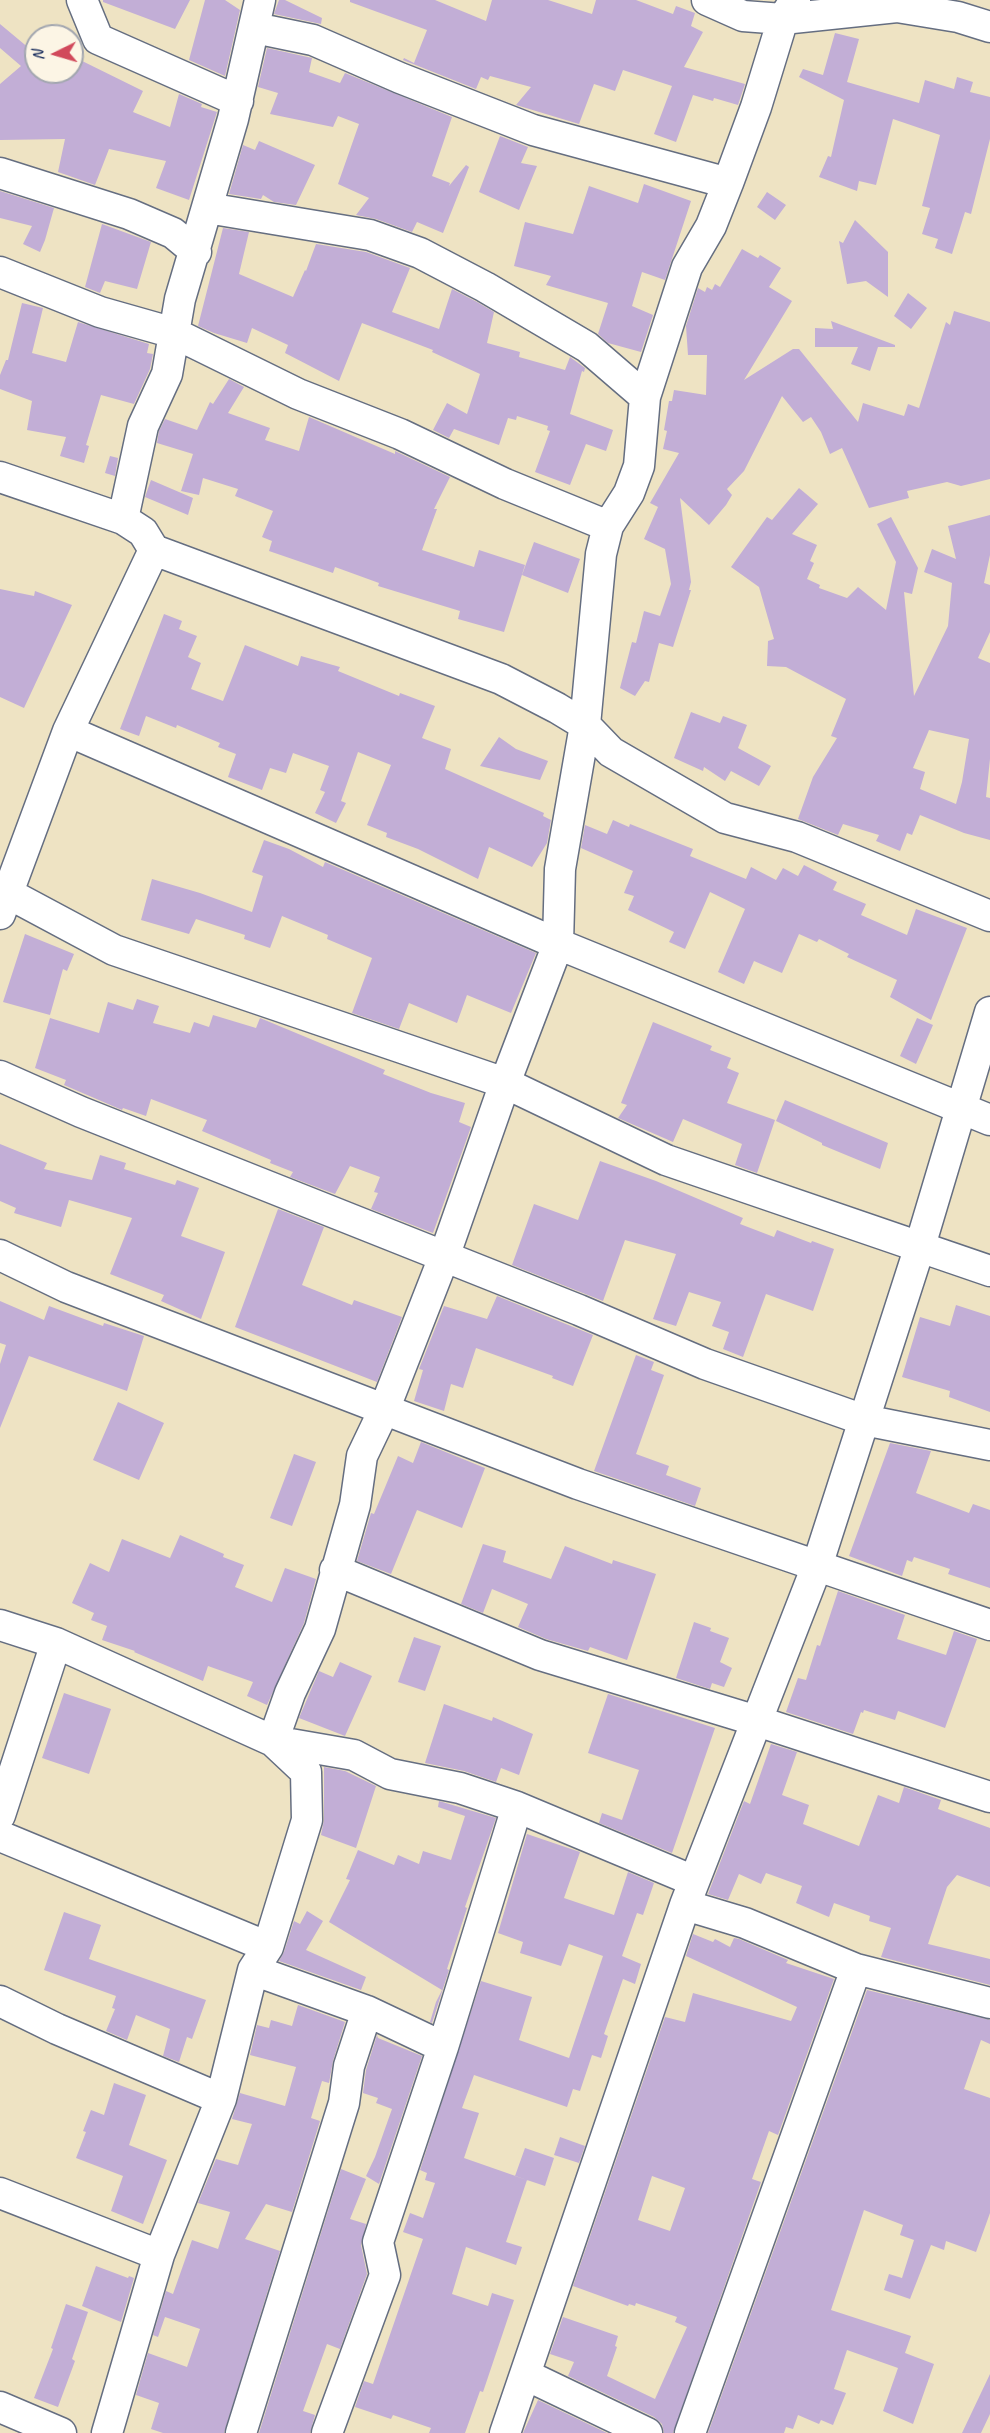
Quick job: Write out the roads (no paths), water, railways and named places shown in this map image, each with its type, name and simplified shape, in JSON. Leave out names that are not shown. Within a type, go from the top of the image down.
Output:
[{"type":"street","points":[[82,0],[98,39],[238,101]]},
{"type":"street","points":[[707,0],[743,16],[789,9],[897,7],[958,17],[990,27]]},
{"type":"street","points":[[273,1741],[290,1692],[320,1629],[355,1505],[362,1456],[384,1410],[444,1257],[505,1083],[558,944],[560,869],[585,726],[601,554],[608,526],[629,493],[639,466],[645,397],[687,267],[711,226],[729,183],[789,9]]},
{"type":"street","points":[[123,519],[143,426],[167,374],[180,299],[196,252],[238,101],[258,14],[400,78],[533,130],[729,183]]},
{"type":"street","points":[[0,173],[129,214],[173,233],[196,252]]},
{"type":"street","points":[[207,208],[370,235],[420,253],[485,287],[586,347],[645,397]]},
{"type":"street","points":[[0,272],[100,312],[174,333],[298,394],[400,434],[505,484],[608,526]]},
{"type":"street","points":[[0,477],[123,519],[143,532],[154,550],[501,679],[558,708],[585,726],[611,752],[724,818],[797,837],[990,916]]},
{"type":"street","points":[[154,550],[68,731],[3,899],[114,950],[505,1083],[666,1160],[990,1271]]},
{"type":"street","points":[[68,731],[558,944],[990,1120]]},
{"type":"street","points":[[505,2433],[689,1893],[818,1566],[920,1246],[990,1012]]},
{"type":"street","points":[[0,1076],[81,1112],[579,1310],[705,1364],[864,1420],[990,1445]]},
{"type":"street","points":[[0,1255],[66,1287],[578,1484],[990,1625]]},
{"type":"street","points":[[335,1570],[540,1655],[757,1721],[990,1797]]},
{"type":"street","points":[[0,1625],[56,1643],[273,1741],[354,1755],[390,1774],[460,1788],[517,1807],[745,1923],[856,1969],[990,2003]]},
{"type":"street","points":[[0,1815],[56,1643]]},
{"type":"street","points":[[106,2433],[159,2255],[220,2099],[260,1958],[307,1820],[306,1772],[273,1741]]},
{"type":"street","points":[[327,2433],[386,2275],[378,2242],[443,2047],[517,1807]]},
{"type":"street","points":[[0,1836],[443,2047]]},
{"type":"street","points":[[690,2433],[856,1969]]},
{"type":"street","points":[[0,2001],[57,2030],[220,2099]]},
{"type":"street","points":[[241,2433],[341,2113],[349,2066],[367,2011]]},
{"type":"street","points":[[0,2193],[159,2255]]},
{"type":"street","points":[[526,2375],[647,2433]]},
{"type":"street","points":[[0,2407],[61,2433]]}]
